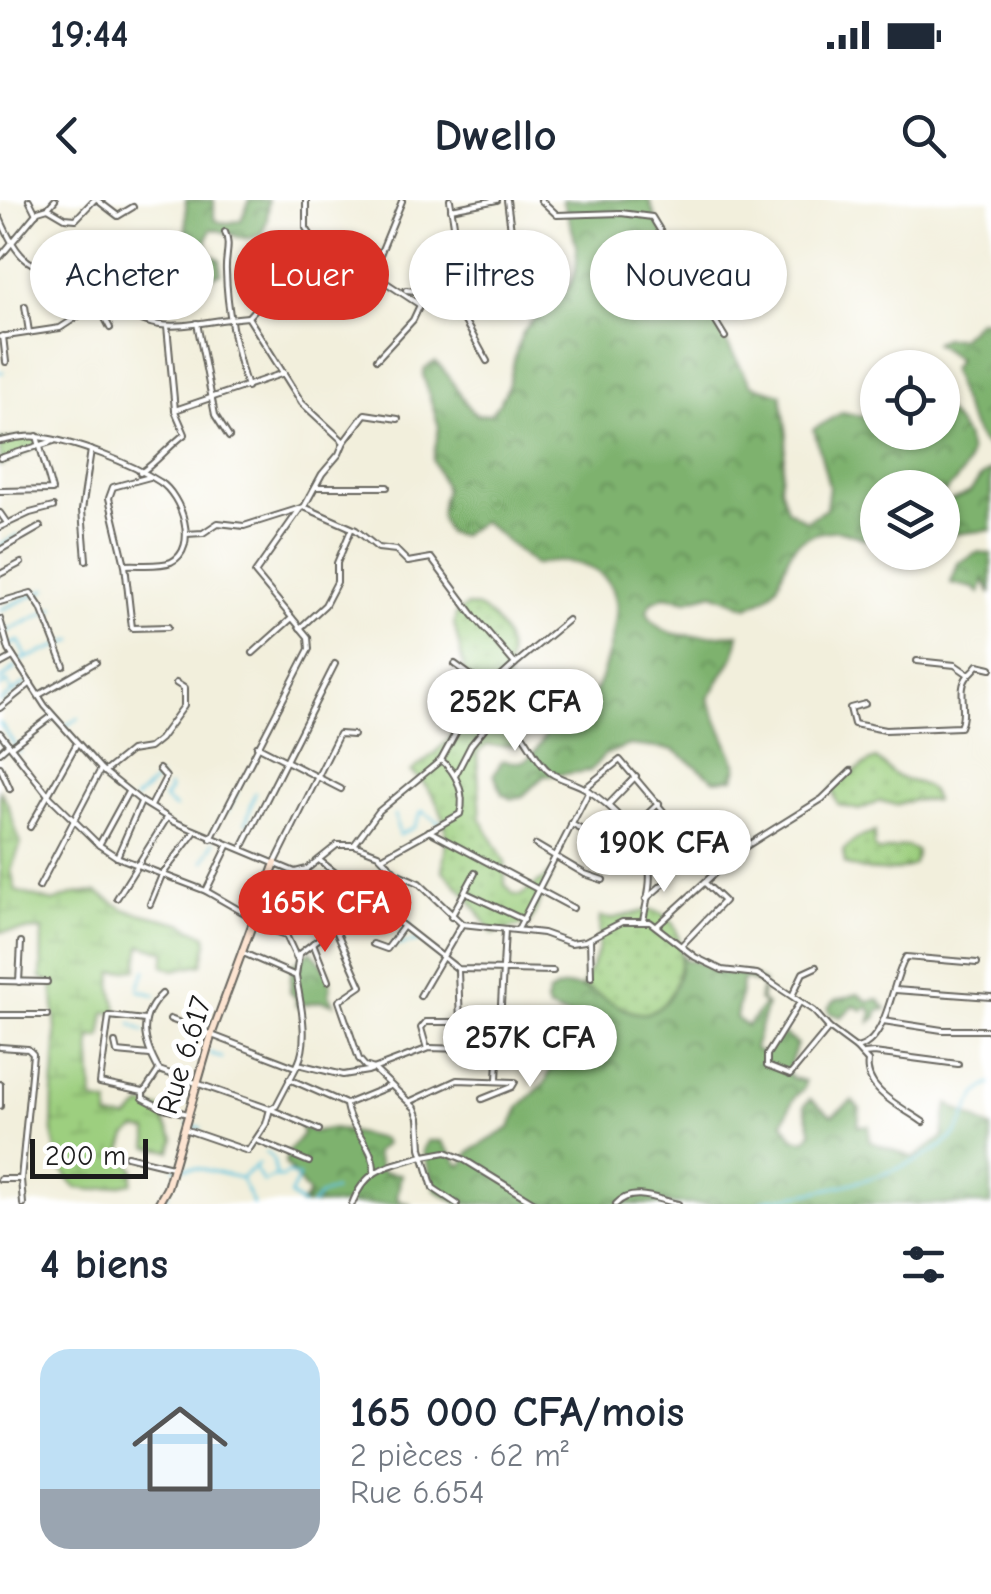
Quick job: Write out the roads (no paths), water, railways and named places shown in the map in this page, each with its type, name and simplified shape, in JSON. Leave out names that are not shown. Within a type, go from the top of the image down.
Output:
[{"type":"street","points":[[29,200],[36,214]]},
{"type":"street","points":[[0,257],[36,214],[55,200]]},
{"type":"street","points":[[48,208],[65,218],[76,219],[96,200],[118,216],[132,207]]},
{"type":"street","points":[[306,200],[307,230]]},
{"type":"street","points":[[389,232],[402,200]]},
{"type":"street","points":[[450,200],[453,230]]},
{"type":"street","points":[[451,209],[497,200]]},
{"type":"street","points":[[507,200],[510,230]]},
{"type":"street","points":[[542,200],[557,215],[621,213],[652,217],[725,337]]},
{"type":"street","points":[[0,218],[13,245],[30,264]]},
{"type":"street","points":[[225,232],[233,338],[247,387]]},
{"type":"street","points":[[389,283],[409,296]]},
{"type":"street","points":[[401,290],[409,290]]},
{"type":"street","points":[[25,306],[29,332]]},
{"type":"street","points":[[135,320],[168,326],[234,319]]},
{"type":"street","points":[[6,362],[2,336],[60,328],[73,320]]},
{"type":"street","points":[[106,320],[110,328]]},
{"type":"street","points":[[250,320],[314,418],[344,442]]},
{"type":"street","points":[[377,359],[412,320]]},
{"type":"street","points":[[466,320],[487,360]]},
{"type":"street","points":[[197,323],[219,424],[229,437]]},
{"type":"street","points":[[140,472],[184,434],[176,410],[168,326]]},
{"type":"street","points":[[176,410],[284,373]]},
{"type":"street","points":[[210,838],[308,654],[310,642],[255,573],[365,414],[398,419]]},
{"type":"street","points":[[0,492],[52,490],[37,436]]},
{"type":"street","points":[[0,441],[37,436],[91,450],[111,456],[168,488],[180,510],[186,534],[173,561],[125,565]]},
{"type":"street","points":[[0,458],[54,440]]},
{"type":"street","points":[[86,560],[82,510],[91,450]]},
{"type":"street","points":[[150,477],[113,487],[113,520],[125,565],[132,628],[168,627]]},
{"type":"street","points":[[316,487],[387,487]]},
{"type":"street","points":[[0,527],[53,507]]},
{"type":"street","points":[[186,534],[203,533],[218,522],[244,526],[302,508],[352,528],[378,548],[396,550],[408,562],[431,558],[514,664]]},
{"type":"street","points":[[0,512],[7,523]]},
{"type":"street","points":[[0,550],[40,527]]},
{"type":"street","points":[[300,628],[325,605],[338,582],[337,564],[352,528]]},
{"type":"street","points":[[0,574],[21,563]]},
{"type":"street","points":[[0,602],[32,592],[64,666]]},
{"type":"street","points":[[253,652],[292,618]]},
{"type":"street","points":[[354,845],[379,812],[441,760],[460,724],[488,688],[568,620]]},
{"type":"street","points":[[1,622],[13,657],[52,716],[102,770],[141,802],[195,832],[295,872],[320,903],[361,986],[340,1002],[360,1059],[392,1085],[418,1114],[434,1190],[457,1204]]},
{"type":"street","points":[[0,664],[13,657]]},
{"type":"street","points":[[917,660],[955,665],[968,674]]},
{"type":"street","points":[[39,695],[96,662]]},
{"type":"street","points":[[242,848],[335,664]]},
{"type":"street","points":[[455,664],[488,688]]},
{"type":"street","points":[[865,704],[850,708],[854,724],[885,730],[960,727],[968,674],[978,666],[991,668]]},
{"type":"street","points":[[39,887],[102,770],[130,752],[149,748],[185,703],[184,688],[176,682]]},
{"type":"street","points":[[0,708],[31,683]]},
{"type":"street","points":[[0,752],[52,716]]},
{"type":"street","points":[[455,776],[492,719],[515,724],[551,773],[608,805],[630,831],[649,868],[643,921]]},
{"type":"street","points":[[0,733],[48,796],[99,845],[117,857],[206,892],[288,939],[297,959],[304,1045],[276,1106],[270,1109],[248,1151],[184,1129]]},
{"type":"street","points":[[276,863],[339,734],[353,735]]},
{"type":"street","points":[[30,827],[76,745]]},
{"type":"street","points":[[257,746],[341,789]]},
{"type":"street","points":[[517,930],[540,891],[587,790],[618,759],[696,850],[708,842]]},
{"type":"street","points":[[383,858],[460,814],[462,794],[455,776],[441,760]]},
{"type":"street","points":[[0,767],[10,788]]},
{"type":"street","points":[[151,806],[166,776],[159,770]]},
{"type":"street","points":[[658,926],[740,850],[822,799],[851,772]]},
{"type":"street","points":[[608,805],[636,776]]},
{"type":"street","points":[[99,845],[128,791]]},
{"type":"street","points":[[117,857],[141,802]]},
{"type":"street","points":[[630,831],[659,804]]},
{"type":"street","points":[[117,898],[168,817]]},
{"type":"street","points":[[571,824],[624,851],[624,868]]},
{"type":"street","points":[[150,904],[162,875],[195,832]]},
{"type":"street","points":[[429,832],[574,908]]},
{"type":"street","points":[[649,868],[682,837]]},
{"type":"street","points":[[206,892],[229,845]]},
{"type":"street","points":[[295,872],[319,860],[336,845],[354,845],[383,858],[396,873],[430,892],[462,924],[542,933],[571,944],[590,939],[610,926],[643,921],[658,926],[692,956],[717,968],[756,974],[800,1001],[864,1054],[874,1086],[923,1122]]},
{"type":"street","points":[[536,845],[602,880]]},
{"type":"street","points":[[319,860],[458,969],[553,971]]},
{"type":"street","name":"Rue 6.617","points":[[158,1204],[212,1033],[276,863]]},
{"type":"street","points":[[362,896],[388,863]]},
{"type":"street","points":[[451,917],[475,873]]},
{"type":"street","points":[[681,946],[724,901],[704,883]]},
{"type":"street","points":[[646,898],[662,885]]},
{"type":"street","points":[[466,893],[524,920]]},
{"type":"street","points":[[279,931],[320,903]]},
{"type":"street","points":[[420,996],[462,924]]},
{"type":"street","points":[[297,959],[334,926]]},
{"type":"street","points":[[373,944],[388,949],[402,927]]},
{"type":"street","points":[[497,1079],[505,930]]},
{"type":"street","points":[[590,939],[591,977]]},
{"type":"street","points":[[19,982],[21,942]]},
{"type":"street","points":[[313,943],[328,981]]},
{"type":"street","points":[[241,952],[296,976]]},
{"type":"street","points":[[856,1048],[868,1044],[882,1021],[902,961],[908,956],[977,963]]},
{"type":"street","points":[[792,996],[803,973],[816,967]]},
{"type":"street","points":[[458,969],[460,1022]]},
{"type":"street","points":[[0,980],[47,982]]},
{"type":"street","points":[[895,990],[991,997]]},
{"type":"street","points":[[162,994],[145,1020],[150,1055],[159,1070],[318,1130]]},
{"type":"street","points":[[800,1001],[767,1055],[767,1066],[790,1075],[829,1028]]},
{"type":"street","points":[[0,1015],[47,1014]]},
{"type":"street","points":[[143,1092],[101,1084],[99,1080],[108,1016],[145,1020]]},
{"type":"street","points":[[426,1049],[424,1024],[460,1022],[531,1029],[561,1046],[594,1018]]},
{"type":"street","points":[[170,1019],[296,1065],[334,1074],[374,1068],[426,1049],[499,1050]]},
{"type":"street","points":[[882,1021],[942,1030],[991,1030]]},
{"type":"street","points":[[532,1061],[544,1036]]},
{"type":"street","points":[[116,1043],[117,1052],[150,1055]]},
{"type":"street","points":[[0,1047],[28,1049],[33,1054],[22,1204]]},
{"type":"street","points":[[864,1054],[958,1064]]},
{"type":"street","points":[[159,1070],[143,1098],[188,1114]]},
{"type":"street","points":[[290,1078],[346,1104],[392,1085]]},
{"type":"street","points":[[409,1102],[457,1080],[513,1080],[515,1084],[482,1099]]},
{"type":"street","points":[[0,1084],[0,1106]]},
{"type":"street","points":[[346,1104],[346,1112],[368,1148],[374,1172]]},
{"type":"street","points":[[256,1140],[308,1162]]},
{"type":"street","points":[[352,1204],[366,1177],[374,1172],[446,1152],[463,1158],[536,1204]]},
{"type":"street","points":[[127,1156],[172,1167]]},
{"type":"street","points":[[0,1179],[21,1179]]},
{"type":"street","points":[[616,1204],[624,1196],[636,1194],[678,1204]]},
{"type":"waterway","points":[[0,545],[18,535]]},
{"type":"waterway","points":[[0,610],[47,589]]},
{"type":"waterway","points":[[5,632],[55,608]]},
{"type":"waterway","points":[[19,661],[74,640]]},
{"type":"waterway","points":[[7,646],[19,641],[27,658]]},
{"type":"waterway","points":[[0,681],[16,667]]},
{"type":"waterway","points":[[0,687],[7,682],[12,692]]},
{"type":"waterway","points":[[0,702],[27,682]]},
{"type":"waterway","points":[[65,726],[79,718]]},
{"type":"waterway","points":[[0,723],[20,753]]},
{"type":"waterway","points":[[135,799],[159,778]]},
{"type":"waterway","points":[[168,787],[164,799],[175,808]]},
{"type":"waterway","points":[[227,813],[237,792]]},
{"type":"waterway","points":[[246,823],[255,793]]},
{"type":"waterway","points":[[395,815],[399,835],[414,827],[422,811],[440,823]]},
{"type":"waterway","points":[[204,861],[214,842]]},
{"type":"waterway","points":[[403,888],[388,905],[392,916],[400,916],[413,931]]},
{"type":"waterway","points":[[392,946],[419,941]]},
{"type":"waterway","points":[[139,986],[146,970]]},
{"type":"waterway","points":[[138,990],[156,995]]},
{"type":"waterway","points":[[131,1024],[144,1031]]},
{"type":"waterway","points":[[210,1053],[222,1058]]},
{"type":"waterway","points":[[758,1204],[864,1180],[913,1162],[951,1139],[976,1096],[991,1084]]},
{"type":"waterway","points":[[188,1124],[201,1128]]},
{"type":"waterway","points":[[266,1152],[273,1159],[276,1174]]},
{"type":"waterway","points":[[175,1168],[197,1168],[241,1178],[259,1163]]},
{"type":"waterway","points":[[255,1168],[263,1182],[287,1173],[299,1177],[290,1195],[302,1204]]},
{"type":"waterway","points":[[241,1179],[253,1204]]},
{"type":"waterway","points":[[163,1204],[169,1190]]},
{"type":"waterway","points":[[312,1204],[320,1195],[334,1190]]}]
